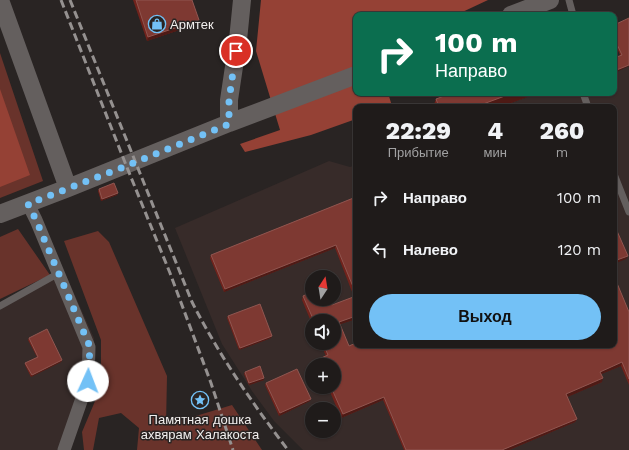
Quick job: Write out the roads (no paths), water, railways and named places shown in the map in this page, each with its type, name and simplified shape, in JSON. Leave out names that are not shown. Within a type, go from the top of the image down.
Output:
[{"type":"main road","points":[[0,0],[68,188]]},
{"type":"main road","points":[[229,124],[229,100],[242,0]]},
{"type":"main road","points":[[519,12],[550,0]]},
{"type":"main road","points":[[0,214],[353,76]]},
{"type":"street","points":[[28,204],[90,347],[88,381],[64,450]]},
{"type":"lane","points":[[569,0],[572,12]]},
{"type":"lane","points":[[617,182],[629,212]]},
{"type":"lane","points":[[0,306],[58,274]]},
{"type":"railway","points":[[61,0],[170,273],[211,383],[233,450]]},
{"type":"railway","points":[[70,0],[192,302],[213,341],[237,378],[288,450]]},
{"type":"place","name":"Армтек","points":[[157,24]]},
{"type":"place","name":"Памятная дошка ахвярам Халакоста","points":[[200,400]]}]
